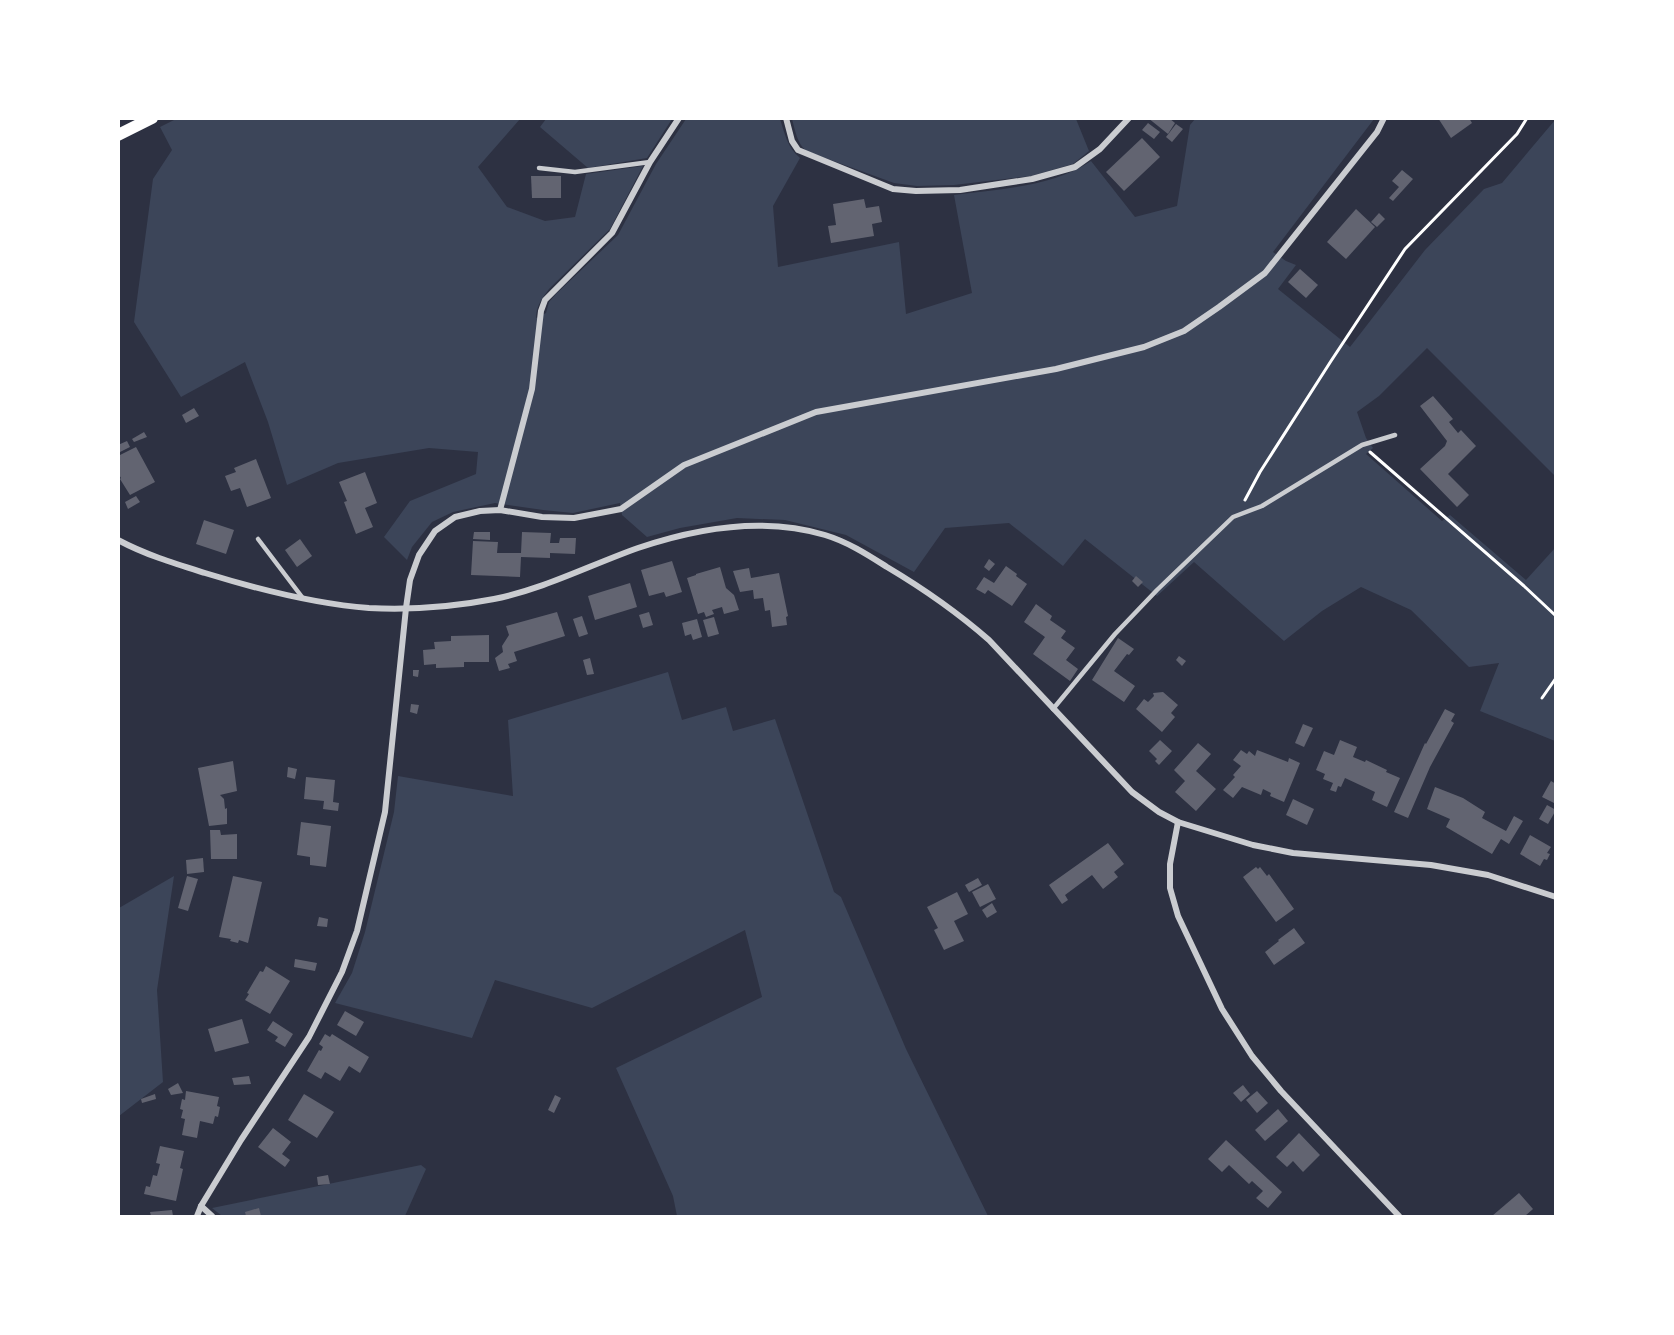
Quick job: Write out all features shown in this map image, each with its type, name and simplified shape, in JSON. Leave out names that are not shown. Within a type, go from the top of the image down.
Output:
[{"type":"main road","points":[[118,135],[153,118]]},
{"type":"street","points":[[500,510],[532,389],[541,311],[545,300],[612,233],[650,162],[679,118]]},
{"type":"street","points":[[786,118],[792,141],[798,150],[894,189],[916,191],[960,190],[1032,179],[1075,167],[1100,149],[1128,118]]},
{"type":"street","points":[[197,1216],[241,1140],[309,1037],[342,972],[357,932],[385,812],[410,580],[419,555],[435,531],[455,517],[480,511],[500,510],[542,517],[574,518],[621,509],[684,465],[816,412],[1056,369],[1144,347],[1184,331],[1265,273],[1377,132],[1384,118]]},
{"type":"street","points":[[118,540],[154,556],[239,583],[346,606],[406,608],[456,605],[507,596],[655,543],[700,532],[745,526],[800,529],[826,535],[864,553],[939,600],[989,640],[1132,792],[1159,812],[1178,822],[1244,843],[1293,853],[1431,865],[1488,875],[1556,897]]},
{"type":"street","points":[[1178,822],[1170,864],[1170,888],[1178,915],[1222,1009],[1252,1056],[1281,1091],[1399,1216]]},
{"type":"street","points":[[201,1206],[212,1216]]},
{"type":"lane","points":[[539,168],[575,172],[650,162]]},
{"type":"lane","points":[[1053,709],[1116,634],[1157,590],[1233,517],[1262,506],[1362,445],[1395,435]]},
{"type":"lane","points":[[258,539],[302,597]]},
{"type":"path","points":[[1237,515],[1273,452],[1405,249],[1516,134],[1527,118]]},
{"type":"path","points":[[1362,445],[1556,616]]},
{"type":"path","points":[[1542,698],[1556,678]]},
{"type":"shaded area","points":[[176,119],[520,119],[478,167],[507,207],[545,221],[575,217],[586,174],[643,166],[610,229],[549,289],[540,303],[536,318],[546,313],[549,302],[556,294],[618,235],[656,164],[686,119],[780,119],[789,145],[800,158],[773,206],[778,267],[899,242],[906,314],[972,293],[954,195],[1043,182],[1076,170],[1091,161],[1135,217],[1177,206],[1190,125],[1195,119],[1374,119],[1273,252],[1296,265],[1278,289],[1350,347],[1425,250],[1484,189],[1502,183],[1555,120],[1555,476],[1427,348],[1379,396],[1357,412],[1366,438],[1373,448],[1366,454],[1442,521],[1450,515],[1526,580],[1555,548],[1555,741],[1480,711],[1499,663],[1469,667],[1411,610],[1361,587],[1322,611],[1284,641],[1194,562],[1157,596],[1085,539],[1063,566],[1009,523],[945,528],[914,572],[846,535],[785,520],[737,518],[680,528],[647,537],[622,515],[620,503],[573,513],[495,503],[453,512],[432,522],[412,547],[407,560],[384,537],[410,501],[476,474],[478,452],[429,448],[338,463],[287,485],[268,422],[245,362],[181,397],[134,322],[153,179],[172,150],[160,127]]},
{"type":"shaded area","points":[[546,119],[672,119],[647,158],[588,168],[540,127]]},
{"type":"shaded area","points":[[792,119],[1076,119],[1089,151],[1073,164],[1031,176],[954,185],[917,186],[894,183],[806,151],[798,140]]},
{"type":"shaded area","points":[[668,672],[682,720],[726,707],[733,731],[775,719],[834,892],[841,897],[906,1049],[988,1216],[677,1216],[673,1196],[616,1068],[762,997],[745,930],[592,1008],[495,980],[472,1038],[335,1003],[352,973],[365,932],[394,812],[398,776],[513,796],[508,720]]},
{"type":"shaded area","points":[[174,876],[157,990],[163,1082],[119,1116],[119,908]]},
{"type":"shaded area","points":[[421,1165],[426,1169],[405,1216],[222,1216],[212,1208]]},
{"type":"building","points":[[1148,118],[1169,118],[1175,123],[1168,134]]},
{"type":"building","points":[[1438,118],[1469,118],[1472,123],[1451,138]]},
{"type":"building","points":[[1148,123],[1160,132],[1154,139],[1142,130]]},
{"type":"building","points":[[1176,124],[1183,129],[1172,142],[1166,137]]},
{"type":"building","points":[[1142,138],[1160,157],[1124,191],[1106,172]]},
{"type":"building","points":[[1402,170],[1413,179],[1393,201],[1389,198],[1399,187],[1392,181]]},
{"type":"building","points":[[531,176],[561,176],[561,198],[532,198]]},
{"type":"building","points":[[864,199],[866,208],[879,206],[882,222],[872,224],[874,236],[831,243],[828,226],[836,225],[833,204]]},
{"type":"building","points":[[1356,209],[1375,227],[1346,259],[1327,242]]},
{"type":"building","points":[[1379,213],[1385,219],[1377,227],[1371,222]]},
{"type":"building","points":[[1300,269],[1318,285],[1306,298],[1288,282]]},
{"type":"building","points":[[1433,396],[1453,419],[1449,422],[1458,433],[1461,430],[1476,446],[1448,474],[1469,495],[1457,507],[1420,469],[1445,446],[1447,441],[1420,406]]},
{"type":"building","points":[[194,408],[199,416],[186,423],[182,415]]},
{"type":"building","points":[[144,432],[147,437],[134,442],[132,439]]},
{"type":"building","points":[[127,441],[130,447],[118,453],[118,445]]},
{"type":"building","points":[[136,447],[155,482],[130,495],[118,473],[118,456]]},
{"type":"building","points":[[256,459],[271,498],[247,507],[240,488],[231,491],[225,476],[236,472],[234,468]]},
{"type":"building","points":[[365,472],[377,503],[365,508],[373,527],[356,534],[339,482]]},
{"type":"building","points":[[136,496],[140,502],[128,509],[125,502]]},
{"type":"building","points":[[204,520],[234,530],[226,554],[196,544]]},
{"type":"building","points":[[474,532],[490,532],[490,540],[473,539]]},
{"type":"building","points":[[522,532],[551,533],[550,543],[559,543],[560,538],[576,538],[575,554],[550,553],[550,558],[521,557],[520,577],[471,575],[473,541],[498,542],[497,553],[521,553]]},
{"type":"building","points":[[300,539],[312,556],[297,567],[285,550]]},
{"type":"building","points":[[989,559],[995,564],[989,571],[984,567]]},
{"type":"building","points":[[672,561],[682,592],[666,597],[664,592],[649,596],[641,570]]},
{"type":"building","points":[[1006,566],[1027,584],[1012,606],[988,590],[985,594],[976,589],[984,577],[994,583]]},
{"type":"building","points":[[720,567],[726,588],[734,595],[739,610],[724,614],[722,607],[712,610],[714,614],[706,617],[704,612],[698,614],[687,578]]},
{"type":"building","points":[[749,568],[751,578],[779,573],[788,616],[786,617],[787,625],[772,627],[770,610],[765,611],[763,598],[754,599],[753,590],[740,592],[733,571]]},
{"type":"building","points":[[1136,576],[1143,582],[1138,587],[1132,581]]},
{"type":"building","points":[[630,583],[637,607],[595,620],[588,596]]},
{"type":"building","points":[[1036,604],[1052,616],[1050,620],[1066,631],[1061,638],[1075,648],[1066,660],[1078,669],[1070,681],[1033,654],[1045,637],[1024,622]]},
{"type":"building","points":[[557,612],[565,636],[514,652],[517,661],[508,664],[510,668],[499,671],[495,658],[503,652],[502,646],[509,635],[506,626]]},
{"type":"building","points":[[649,612],[653,625],[643,628],[639,615]]},
{"type":"building","points":[[582,616],[588,634],[579,637],[573,619]]},
{"type":"building","points":[[714,617],[719,634],[708,637],[703,620]]},
{"type":"building","points":[[697,619],[702,637],[693,640],[691,634],[685,636],[682,623]]},
{"type":"building","points":[[489,635],[489,662],[464,662],[464,667],[436,668],[436,664],[424,665],[423,650],[435,649],[434,642],[451,641],[451,636]]},
{"type":"building","points":[[1118,638],[1134,649],[1129,655],[1127,654],[1114,671],[1135,686],[1124,702],[1092,680]]},
{"type":"building","points":[[1179,656],[1186,661],[1182,666],[1176,660]]},
{"type":"building","points":[[590,658],[594,674],[587,675],[583,660]]},
{"type":"building","points":[[413,670],[419,670],[418,677],[413,676]]},
{"type":"building","points":[[1163,692],[1178,705],[1171,713],[1175,717],[1162,732],[1136,709],[1144,699],[1148,702],[1154,696],[1153,693]]},
{"type":"building","points":[[411,704],[419,705],[417,714],[410,712]]},
{"type":"building","points":[[1445,709],[1455,714],[1451,721],[1454,723],[1430,767],[1408,818],[1394,812],[1425,743]]},
{"type":"building","points":[[1303,724],[1313,728],[1304,747],[1295,743]]},
{"type":"building","points":[[1160,740],[1172,751],[1159,765],[1155,761],[1157,759],[1149,751]]},
{"type":"building","points":[[1340,740],[1357,747],[1353,757],[1365,762],[1366,760],[1400,778],[1387,807],[1372,800],[1375,792],[1345,778],[1336,792],[1330,790],[1333,783],[1323,779],[1325,774],[1316,770],[1324,751],[1334,755]]},
{"type":"building","points":[[1198,743],[1211,754],[1196,771],[1216,789],[1196,811],[1175,792],[1185,781],[1174,770]]},
{"type":"building","points":[[1241,750],[1247,754],[1249,751],[1255,756],[1257,750],[1288,762],[1289,758],[1300,763],[1284,802],[1270,796],[1271,793],[1263,789],[1261,795],[1242,787],[1233,798],[1223,790],[1241,766],[1233,760]]},
{"type":"building","points":[[233,761],[237,791],[220,795],[224,799],[225,809],[227,808],[227,824],[209,826],[198,768]]},
{"type":"building","points":[[288,767],[297,769],[295,779],[287,777]]},
{"type":"building","points":[[306,777],[335,780],[333,802],[339,803],[338,811],[323,809],[324,801],[304,799]]},
{"type":"building","points":[[1551,781],[1556,784],[1556,804],[1542,797]]},
{"type":"building","points":[[1435,787],[1463,798],[1485,812],[1482,818],[1506,831],[1514,816],[1523,821],[1509,844],[1501,839],[1492,854],[1446,827],[1450,819],[1427,809]]},
{"type":"building","points":[[1293,799],[1314,809],[1307,825],[1286,815]]},
{"type":"building","points":[[1547,805],[1556,810],[1548,824],[1539,819]]},
{"type":"building","points":[[301,822],[331,826],[326,867],[310,865],[310,857],[297,855]]},
{"type":"building","points":[[210,830],[220,830],[221,835],[237,834],[237,859],[211,859]]},
{"type":"building","points":[[1530,835],[1551,847],[1547,853],[1550,854],[1547,860],[1544,859],[1540,866],[1520,854]]},
{"type":"building","points":[[1108,843],[1124,864],[1114,872],[1118,877],[1103,889],[1092,875],[1065,895],[1068,900],[1062,904],[1049,885]]},
{"type":"building","points":[[203,858],[204,872],[187,874],[186,860]]},
{"type":"building","points":[[1256,867],[1258,869],[1260,867],[1267,876],[1269,874],[1294,909],[1276,922],[1243,877]]},
{"type":"building","points":[[187,876],[198,879],[188,911],[178,908]]},
{"type":"building","points":[[233,876],[262,882],[248,943],[239,940],[238,943],[219,937]]},
{"type":"building","points":[[978,878],[982,885],[969,892],[965,885]]},
{"type":"building","points":[[988,884],[996,899],[980,907],[972,892]]},
{"type":"building","points":[[957,892],[968,914],[954,921],[964,941],[944,950],[934,930],[938,928],[927,907]]},
{"type":"building","points":[[992,903],[997,912],[987,918],[982,910]]},
{"type":"building","points":[[319,917],[328,919],[327,927],[317,926]]},
{"type":"building","points":[[1294,928],[1305,943],[1274,965],[1265,952]]},
{"type":"building","points":[[295,959],[317,963],[315,971],[294,967]]},
{"type":"building","points":[[266,966],[290,981],[270,1014],[245,1000],[260,971],[263,972]]},
{"type":"building","points":[[345,1011],[364,1022],[356,1036],[337,1025]]},
{"type":"building","points":[[242,1019],[249,1043],[215,1052],[208,1029]]},
{"type":"building","points":[[273,1021],[293,1034],[285,1047],[275,1041],[278,1037],[267,1030]]},
{"type":"building","points":[[325,1034],[330,1037],[332,1034],[369,1057],[360,1073],[349,1066],[340,1081],[325,1072],[321,1079],[307,1071],[323,1047],[319,1044]]},
{"type":"building","points":[[249,1076],[251,1084],[234,1085],[232,1078]]},
{"type":"building","points":[[178,1083],[183,1093],[171,1095],[168,1089]]},
{"type":"building","points":[[1243,1085],[1250,1094],[1241,1102],[1233,1093]]},
{"type":"building","points":[[186,1091],[219,1097],[218,1117],[215,1116],[213,1124],[200,1121],[197,1138],[182,1135],[185,1119],[181,1118],[183,1110],[180,1109],[182,1099],[185,1100]]},
{"type":"building","points":[[1257,1091],[1268,1103],[1257,1113],[1246,1100]]},
{"type":"building","points":[[155,1094],[156,1099],[142,1103],[141,1099]]},
{"type":"building","points":[[304,1094],[334,1112],[317,1138],[288,1120]]},
{"type":"building","points":[[555,1095],[561,1098],[554,1113],[548,1110]]},
{"type":"building","points":[[1278,1109],[1288,1121],[1265,1141],[1255,1130]]},
{"type":"building","points":[[273,1128],[291,1142],[282,1154],[290,1160],[285,1167],[258,1147]]},
{"type":"building","points":[[1299,1133],[1320,1155],[1303,1172],[1293,1161],[1287,1167],[1276,1157]]},
{"type":"building","points":[[1226,1140],[1282,1192],[1268,1208],[1256,1198],[1263,1191],[1252,1181],[1249,1184],[1229,1165],[1222,1172],[1208,1159]]},
{"type":"building","points":[[160,1146],[184,1151],[180,1168],[183,1169],[176,1201],[144,1194],[146,1186],[150,1187],[153,1175],[157,1176],[160,1164],[156,1163]]},
{"type":"building","points":[[328,1175],[330,1184],[318,1185],[317,1177]]},
{"type":"building","points":[[1519,1193],[1533,1209],[1525,1216],[1492,1216]]},
{"type":"building","points":[[259,1208],[261,1216],[246,1216],[245,1212]]},
{"type":"building","points":[[172,1210],[173,1216],[151,1216],[150,1212]]}]
